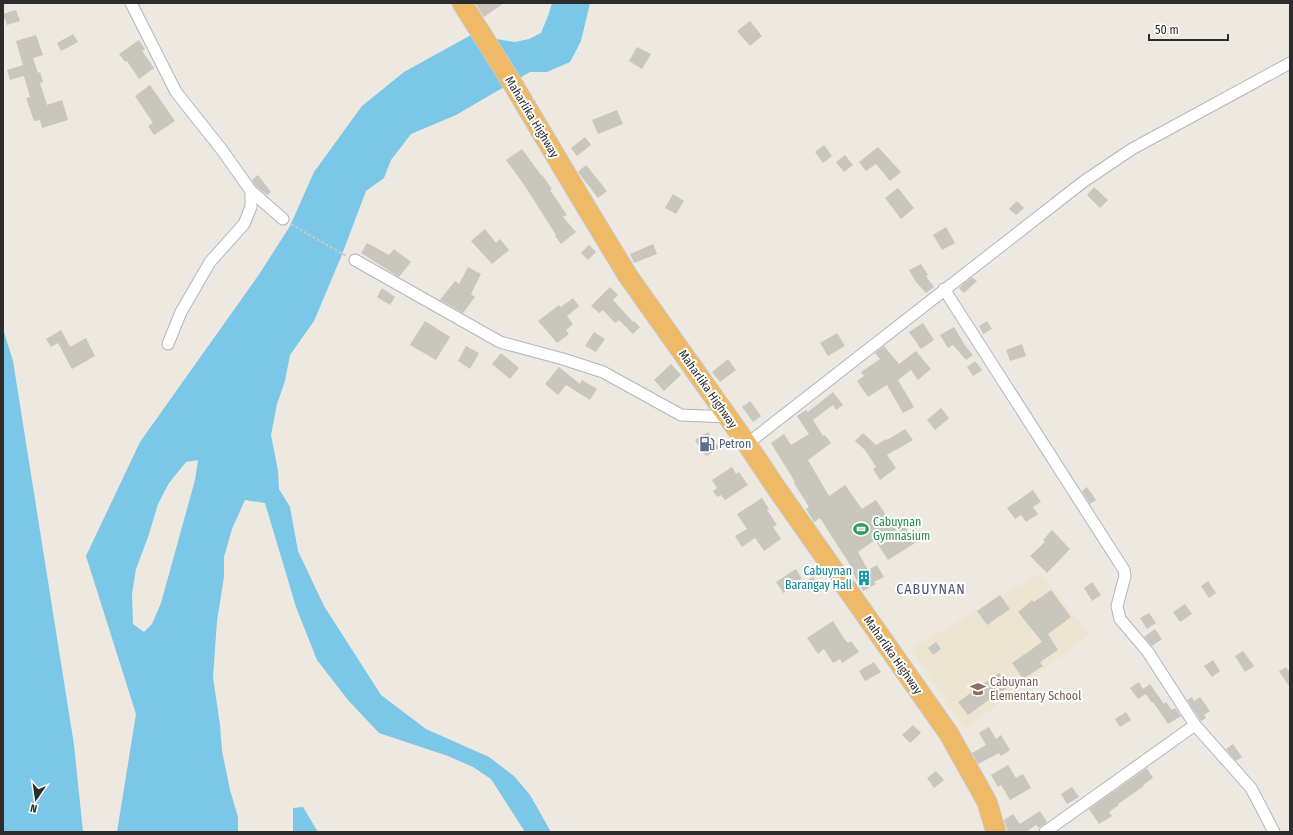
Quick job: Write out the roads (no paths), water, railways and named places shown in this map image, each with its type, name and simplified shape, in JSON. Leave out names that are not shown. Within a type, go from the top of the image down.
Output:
[{"type":"highway","name":"Maharlika Highway","points":[[462,3],[514,86],[628,276],[949,734],[987,802],[996,832]]},
{"type":"street","points":[[131,3],[176,92],[222,150],[251,191],[283,219]]},
{"type":"street","points":[[747,444],[1083,182],[1132,149],[1290,63]]},
{"type":"street","points":[[168,344],[181,312],[210,262],[244,224],[251,207],[251,191]]},
{"type":"street","points":[[355,260],[500,342],[563,359],[603,372],[681,416],[728,417]]},
{"type":"street","points":[[944,289],[1124,570],[1125,576],[1117,606],[1120,619],[1148,652],[1195,725],[1251,788],[1274,832]]},
{"type":"street","points":[[1045,832],[1195,725]]},
{"type":"water","points":[[552,3],[590,3],[581,41],[570,62],[547,72],[530,72],[456,115],[411,134],[391,160],[384,178],[366,191],[341,257],[314,321],[290,355],[285,381],[277,404],[271,435],[278,471],[279,489],[290,507],[298,551],[324,606],[381,695],[426,729],[489,757],[514,776],[530,795],[551,832],[525,832],[491,779],[473,767],[448,756],[379,733],[348,700],[317,660],[296,607],[265,503],[245,500],[232,529],[224,557],[224,577],[217,621],[213,677],[222,751],[230,790],[238,817],[238,832],[117,832],[136,714],[86,556],[140,442],[260,273],[290,226],[314,172],[362,106],[404,72],[471,35],[515,42],[529,39],[541,33]],"holes":[[[198,460],[195,480],[161,603],[152,624],[144,632],[133,624],[132,594],[136,569],[158,504],[169,483],[186,462]]]},
{"type":"water","points":[[3,329],[13,361],[74,745],[83,832],[3,832]]},
{"type":"water","points":[[303,807],[318,832],[293,832],[293,808]]},
{"type":"place","name":"Petron","points":[[707,444]]},
{"type":"place","name":"Cabuynan Gymnasium","points":[[861,529]]},
{"type":"place","name":"Cabuynan Barangay Hall","points":[[864,578]]},
{"type":"place","name":"Cabuynan Elementary School","points":[[978,689]]},
{"type":"district","name":"CABUYNAN","points":[[931,589]]}]
